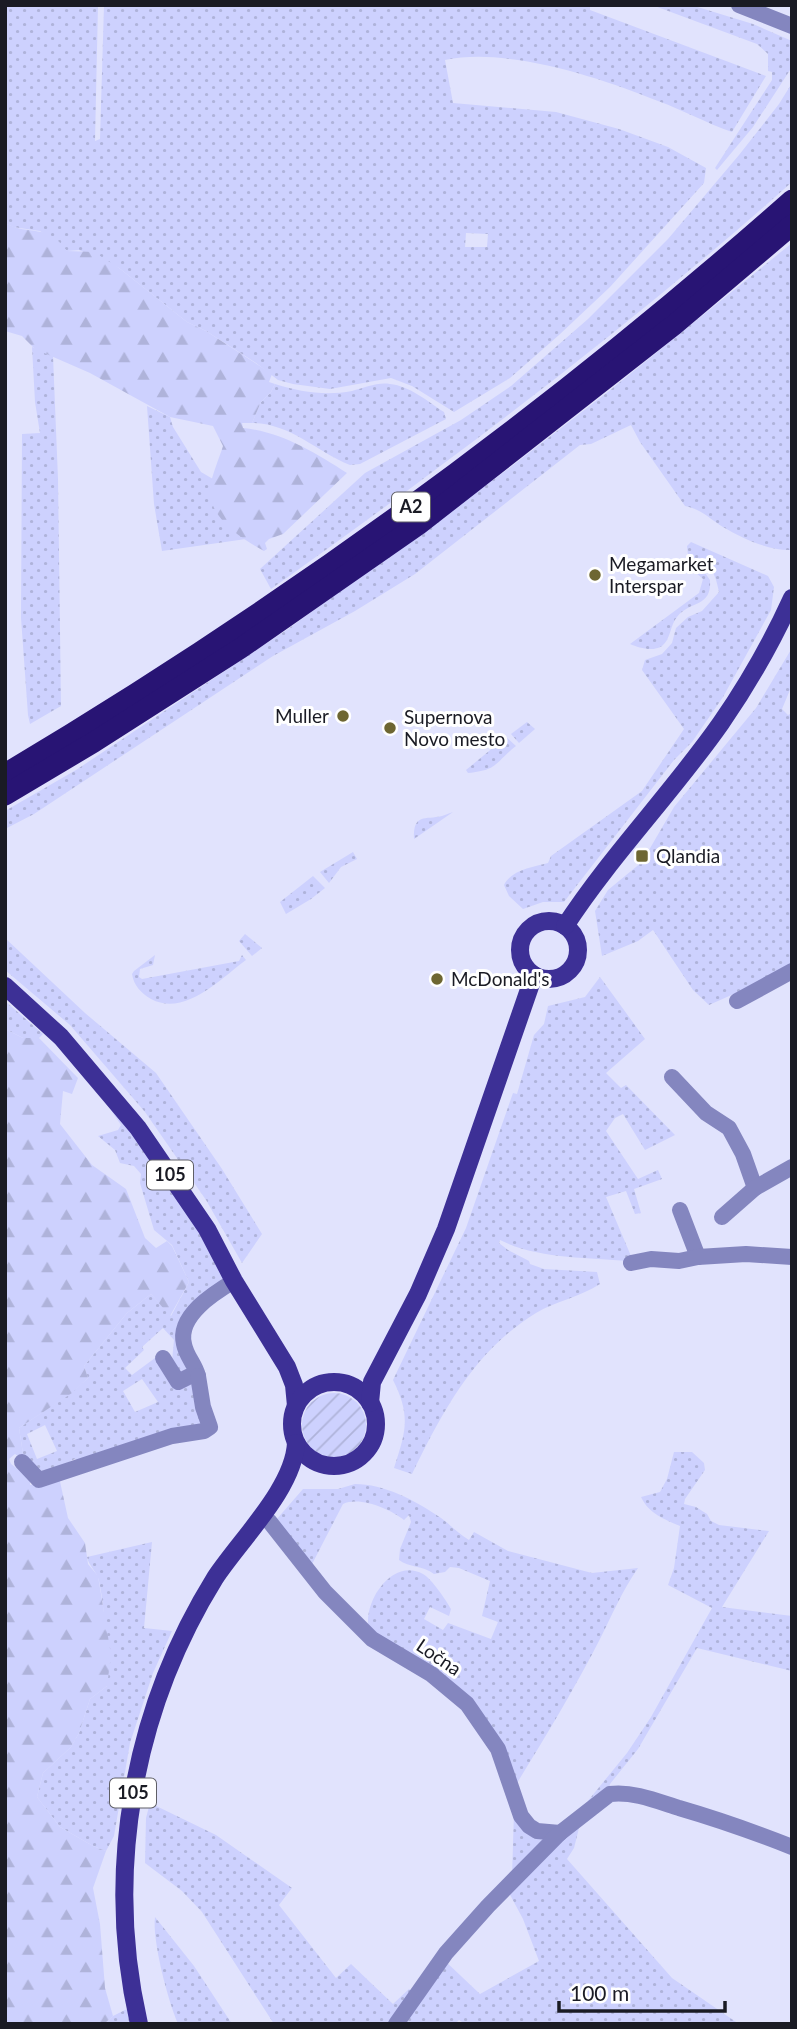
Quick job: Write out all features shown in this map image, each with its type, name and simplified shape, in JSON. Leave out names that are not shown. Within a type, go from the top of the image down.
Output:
[{"type":"highway","name":"A2","points":[[5,774],[231,632],[407,510],[640,328],[791,200]]},
{"type":"highway","name":"A2","points":[[5,795],[94,743],[241,648],[418,525],[674,325],[792,225]]},
{"type":"main road","points":[[565,926],[614,856],[720,724],[749,679],[792,598]]},
{"type":"main road","points":[[540,922],[557,922],[565,926],[576,942],[578,951],[570,970],[553,979],[534,975],[522,960],[521,941],[526,933],[540,922]]},
{"type":"main road","points":[[370,1403],[372,1382],[422,1284],[446,1229],[534,975]]},
{"type":"main road","name":"105","points":[[5,986],[61,1037],[138,1128],[207,1229],[234,1280],[287,1367],[294,1385],[296,1406],[292,1431],[296,1443],[292,1467],[266,1516]]},
{"type":"main road","points":[[296,1406],[313,1388],[362,1375],[398,1332]]},
{"type":"main road","points":[[287,1367],[299,1376],[351,1385],[370,1403]]},
{"type":"main road","name":"105","points":[[139,2024],[126,1936],[124,1874],[128,1820],[139,1758],[157,1701],[175,1656],[216,1577],[295,1477],[307,1469],[341,1466],[353,1462],[372,1442],[376,1429],[375,1415],[370,1403]]},
{"type":"main road","points":[[296,1443],[303,1454],[314,1462],[327,1466]]},
{"type":"street","points":[[739,5],[792,26]]},
{"type":"street","points":[[737,1001],[792,971]]},
{"type":"street","points":[[671,1077],[706,1113],[729,1128],[743,1154],[755,1188]]},
{"type":"street","points":[[722,1217],[755,1188],[792,1167]]},
{"type":"street","points":[[680,1210],[698,1256]]},
{"type":"street","points":[[631,1263],[651,1259],[679,1261],[698,1256],[746,1254],[792,1257]]},
{"type":"street","points":[[22,1462],[39,1480],[172,1436],[204,1431],[210,1427],[203,1407],[198,1376],[184,1345],[183,1332],[195,1310],[234,1280]]},
{"type":"street","points":[[163,1358],[178,1382],[192,1375],[198,1376]]},
{"type":"street","name":"Ločna","points":[[266,1516],[325,1592],[372,1639],[431,1674],[467,1704],[498,1749],[520,1816],[528,1826],[537,1831],[560,1833]]},
{"type":"street","points":[[397,2024],[446,1953],[488,1906],[560,1833],[602,1799],[619,1793],[647,1798],[731,1824],[792,1847]]},
{"type":"green space","points":[[5,5],[98,5],[95,141],[100,139],[104,5],[590,5],[590,10],[766,76],[732,132],[634,92],[581,74],[524,61],[496,58],[445,60],[453,103],[556,112],[619,129],[668,147],[706,168],[704,183],[610,287],[510,378],[454,412],[412,386],[391,378],[330,389],[278,380],[206,331],[187,322],[119,268],[79,250],[67,251],[40,231],[13,227],[5,223]],"holes":[[[466,233],[488,234],[487,247],[465,247]]]},
{"type":"green space","points":[[652,5],[691,5],[753,24],[792,41],[792,67],[753,127],[717,170],[715,168],[772,80],[772,72],[768,71],[768,54],[757,44]]},
{"type":"green space","points":[[792,83],[792,182],[666,290],[537,393],[271,589],[260,569],[365,473],[461,420],[511,386],[588,319],[668,239],[739,155]]},
{"type":"green space","points":[[5,223],[52,236],[67,251],[94,252],[119,268],[187,322],[206,331],[272,374],[269,382],[275,384],[271,392],[261,402],[252,423],[242,423],[243,428],[284,438],[347,473],[283,534],[269,539],[265,543],[267,549],[264,551],[236,533],[220,518],[211,499],[211,483],[223,446],[213,426],[170,417],[90,373],[35,349],[22,336],[5,331]]},
{"type":"green space","points":[[792,243],[791,550],[765,546],[747,539],[701,512],[685,506],[631,425],[591,444],[580,445],[415,574],[273,656],[34,814],[5,829],[5,811],[76,770],[288,629],[508,469]]},
{"type":"green space","points":[[32,347],[53,356],[58,479],[61,706],[30,724],[21,618],[22,434],[40,433],[35,402]]},
{"type":"green space","points":[[275,384],[323,393],[352,391],[380,384],[397,385],[444,412],[446,419],[360,464],[350,465],[291,433],[266,424],[252,423],[261,402]]},
{"type":"green space","points":[[147,406],[170,417],[173,427],[201,472],[213,479],[210,489],[238,534],[246,539],[162,551],[154,504]]},
{"type":"green space","points":[[691,542],[768,576],[774,587],[771,610],[723,697],[692,742],[674,760],[564,902],[543,902],[523,909],[509,896],[504,885],[507,880],[523,870],[548,863],[551,856],[642,791],[684,729],[642,670],[645,660],[662,654],[672,643],[676,628],[688,617],[702,611],[719,592],[712,572],[688,555],[687,546]]},
{"type":"green space","points":[[687,565],[703,570],[710,580],[708,595],[677,617],[662,646],[650,649],[630,644],[699,593],[703,579]]},
{"type":"green space","points":[[792,648],[792,685],[782,709],[788,715],[792,713],[792,968],[709,1005],[693,990],[653,930],[638,941],[602,956],[595,911],[608,890],[642,862],[674,807],[756,708]]},
{"type":"green space","points":[[527,722],[535,729],[519,743],[511,734]]},
{"type":"green space","points":[[506,737],[516,746],[491,768],[468,773],[466,770]]},
{"type":"green space","points":[[453,812],[414,839],[418,821]]},
{"type":"green space","points":[[353,852],[357,859],[341,867],[329,883],[320,872]]},
{"type":"green space","points":[[313,876],[325,888],[286,914],[280,902]]},
{"type":"green space","points":[[245,934],[262,948],[252,956],[239,941]]},
{"type":"green space","points":[[5,938],[85,1013],[156,1073],[222,1169],[262,1234],[242,1263],[206,1200],[145,1112],[70,1025],[5,970]]},
{"type":"green space","points":[[155,955],[153,965],[140,969],[139,977],[142,979],[239,961],[242,955],[246,960],[189,1000],[164,1003],[141,992],[132,974]]},
{"type":"green space","points":[[600,977],[645,1039],[606,1073],[621,1088],[626,1085],[675,1135],[645,1150],[623,1114],[615,1118],[606,1131],[638,1179],[658,1170],[662,1179],[634,1189],[641,1213],[635,1214],[626,1191],[606,1197],[631,1256],[628,1261],[546,1254],[500,1240],[499,1243],[530,1264],[544,1269],[597,1272],[600,1284],[536,1313],[514,1328],[495,1345],[462,1384],[412,1474],[394,1468],[405,1424],[399,1393],[393,1380],[466,1228],[513,1093],[517,1094],[534,1035],[544,1024],[548,1006],[585,997]]},
{"type":"green space","points":[[5,1001],[43,1034],[39,1038],[23,1038],[5,1029]]},
{"type":"green space","points":[[5,1029],[23,1038],[39,1038],[78,1078],[72,1094],[63,1091],[60,1124],[92,1165],[126,1189],[145,1238],[156,1248],[167,1241],[172,1246],[189,1282],[170,1316],[151,1294],[127,1313],[84,1366],[88,1378],[72,1393],[19,1428],[24,1460],[15,1454],[9,1459],[11,1464],[30,1478],[30,1485],[59,1477],[68,1518],[85,1543],[88,1564],[98,1576],[111,1655],[107,1686],[90,1699],[79,1733],[71,1747],[43,1773],[37,1797],[60,1827],[106,1851],[93,1888],[100,1924],[105,1988],[113,2016],[104,2024],[5,2024]]},
{"type":"green space","points":[[102,1090],[150,1153],[228,1278],[194,1307],[182,1326],[181,1346],[192,1366],[191,1371],[181,1377],[172,1361],[174,1340],[163,1328],[142,1347],[144,1350],[125,1368],[132,1375],[155,1358],[176,1385],[192,1379],[197,1405],[204,1420],[202,1427],[193,1431],[165,1434],[80,1462],[75,1459],[41,1475],[24,1460],[19,1428],[71,1393],[88,1378],[84,1366],[127,1313],[151,1294],[171,1316],[189,1282],[172,1245],[154,1230],[140,1183],[141,1174],[134,1166],[120,1163],[115,1150],[98,1136],[118,1130],[121,1125],[102,1097]],"holes":[[[142,1379],[158,1402],[135,1412],[123,1391]],[[45,1425],[57,1451],[37,1459],[27,1434]]]},
{"type":"green space","points":[[334,1393],[346,1395],[357,1402],[364,1413],[364,1437],[357,1448],[346,1455],[334,1457],[322,1455],[311,1448],[304,1437],[302,1425],[304,1413],[311,1402],[322,1395]]},
{"type":"green space","points":[[674,1452],[692,1452],[704,1463],[705,1470],[684,1504],[696,1507],[719,1525],[769,1531],[722,1607],[792,1616],[792,1671],[697,1648],[638,1749],[610,1784],[609,1789],[587,1802],[627,1753],[651,1717],[712,1608],[668,1585],[674,1568],[680,1526],[653,1512],[641,1497],[660,1492],[667,1479]]},
{"type":"green space","points":[[355,1484],[388,1490],[409,1499],[438,1516],[469,1540],[474,1532],[508,1551],[592,1573],[638,1568],[569,1696],[514,1788],[495,1738],[369,1630],[370,1607],[382,1586],[390,1577],[411,1570],[430,1580],[451,1609],[449,1616],[430,1607],[424,1619],[443,1630],[448,1623],[491,1639],[498,1622],[482,1616],[490,1581],[459,1568],[450,1567],[445,1572],[434,1574],[399,1560],[400,1549],[411,1522],[409,1515],[404,1520],[375,1505],[358,1502],[343,1504],[309,1570],[276,1520],[303,1489],[338,1489]]},
{"type":"green space","points":[[152,1542],[144,1628],[172,1631],[153,1673],[130,1743],[114,1836],[106,1851],[60,1827],[37,1797],[43,1773],[71,1747],[79,1733],[90,1699],[107,1686],[101,1594],[98,1578],[87,1557]]},
{"type":"green space","points":[[150,1803],[216,1835],[292,1888],[279,1905],[336,1978],[351,1964],[393,2004],[409,1989],[414,1993],[392,2024],[274,2024],[202,1912],[182,1891],[145,1863],[146,1818]]},
{"type":"green space","points":[[514,1811],[550,1837],[512,1877]]},
{"type":"green space","points":[[580,1824],[574,1848],[567,1859],[672,1978],[739,2024],[465,2024],[459,2020],[455,2024],[401,2024],[443,1959],[480,1994],[539,1961],[523,1919],[507,1889]]},
{"type":"green space","points":[[155,1917],[194,1966],[232,2024],[178,2024],[162,1971]]},
{"type":"green space","points":[[127,2009],[131,2024],[104,2024],[113,2016]]},
{"type":"place","name":"Megamarket Interspar","points":[[595,575]]},
{"type":"place","name":"Muller","points":[[343,716]]},
{"type":"place","name":"Supernova Novo mesto","points":[[390,728]]},
{"type":"place","name":"Qlandia","points":[[642,856]]},
{"type":"place","name":"McDonald's","points":[[437,979]]}]
